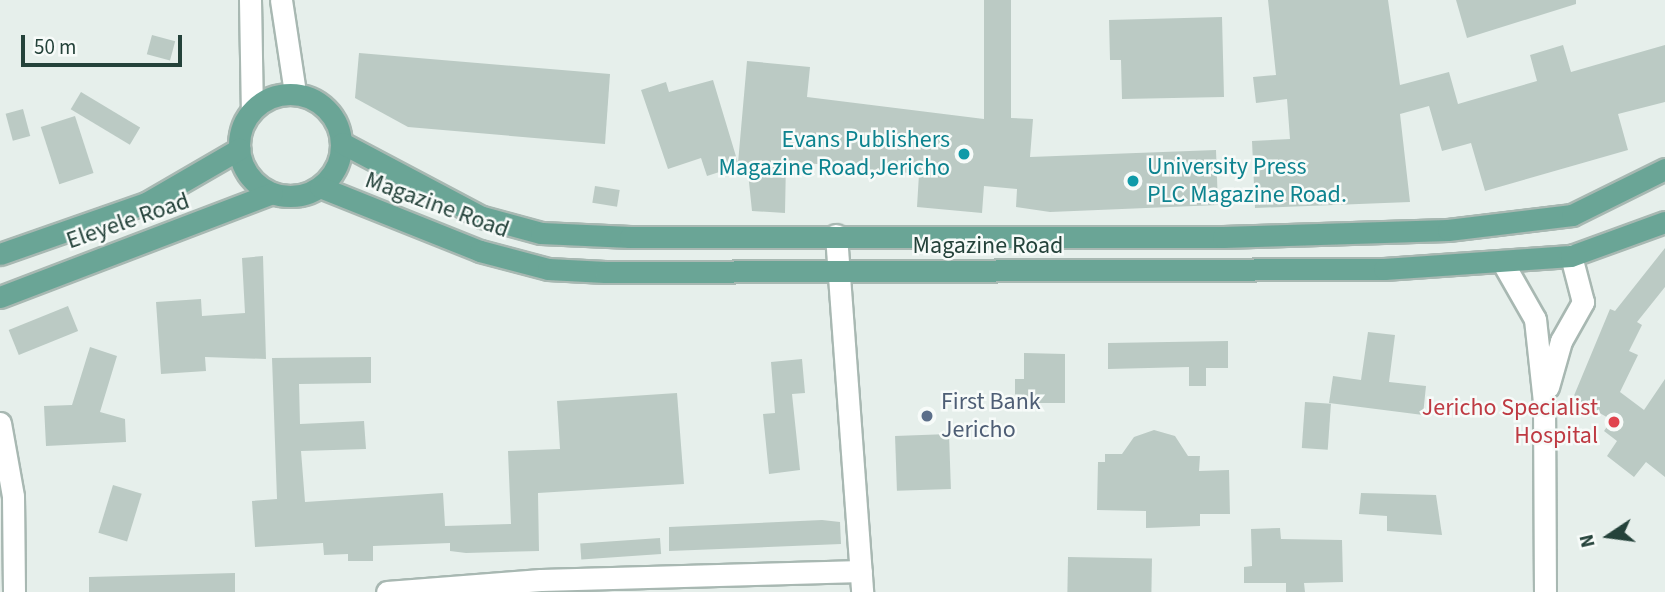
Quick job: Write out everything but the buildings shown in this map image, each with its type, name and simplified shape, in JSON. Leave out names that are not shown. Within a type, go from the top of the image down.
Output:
[{"type":"main road","points":[[295,93],[330,112],[342,144],[340,160],[320,187],[289,197],[272,193],[249,176],[239,149],[252,110],[279,94],[295,93]]},
{"type":"main road","name":"Magazine Road","points":[[342,144],[481,217],[541,233],[1223,237],[1525,225],[1593,207],[1665,169]]},
{"type":"main road","name":"Eleyele Road","points":[[0,254],[146,202],[239,149]]},
{"type":"main road","name":"Magazine Road","points":[[320,187],[480,251],[548,269],[1237,274],[1503,263],[1572,256],[1665,222]]},
{"type":"main road","name":"Eleyele Road","points":[[0,297],[272,193]]},
{"type":"street","points":[[250,0],[252,110]]},
{"type":"street","points":[[281,0],[295,93]]},
{"type":"street","points":[[387,592],[541,580],[862,581],[836,235]]},
{"type":"street","points":[[1544,402],[1561,341],[1583,302],[1572,256]]},
{"type":"street","points":[[1503,263],[1531,304],[1544,402],[1545,592]]},
{"type":"street","points":[[0,423],[13,496],[14,592]]},
{"type":"place","name":"Evans Publishers Magazine Road,Jericho","points":[[964,154]]},
{"type":"place","name":"University Press PLC Magazine Road.","points":[[1133,181]]},
{"type":"place","name":"First Bank Jericho","points":[[927,416]]},
{"type":"place","name":"Jericho Specialist Hospital","points":[[1614,422]]}]
